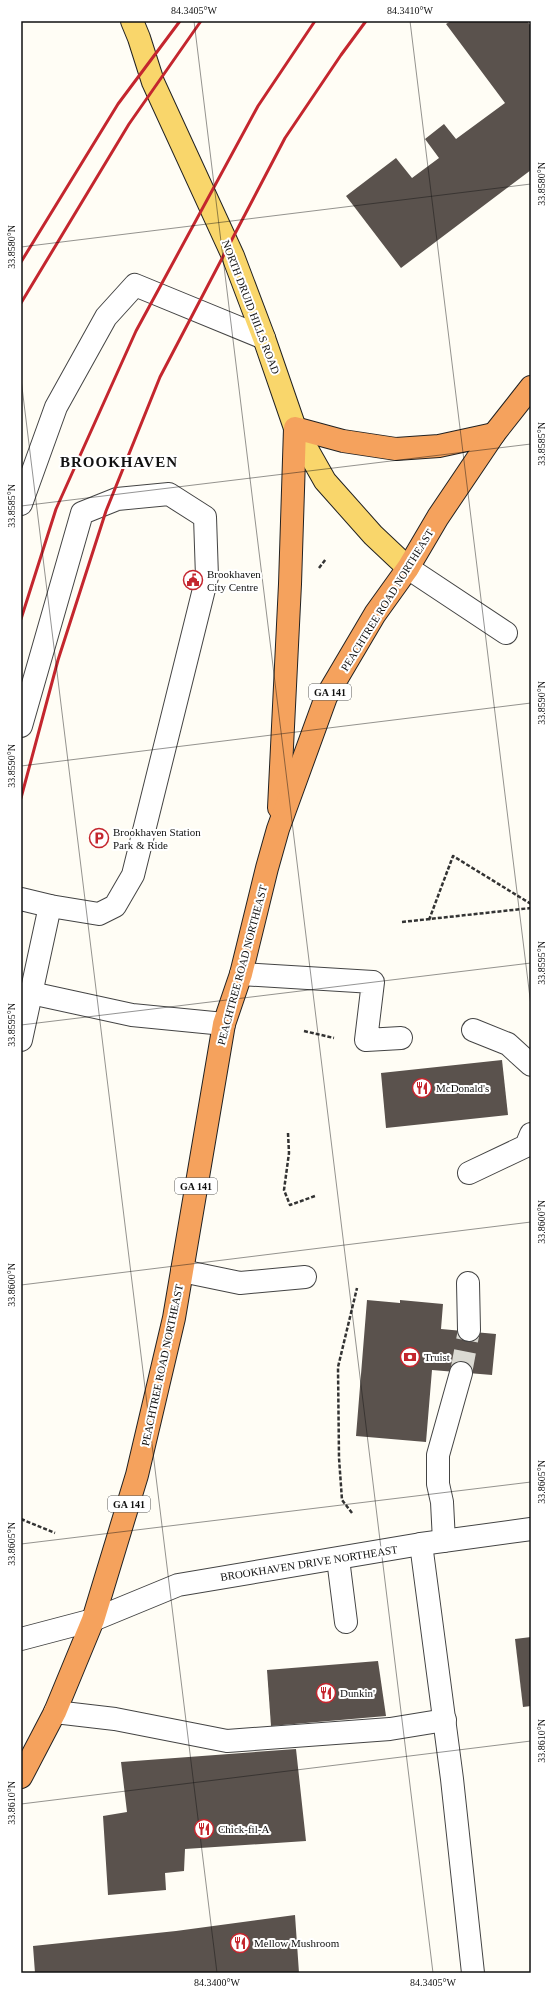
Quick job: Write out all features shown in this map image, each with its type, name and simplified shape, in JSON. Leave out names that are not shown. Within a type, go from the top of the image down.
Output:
[{"type":"highway","name":"PEACHTREE ROAD NORTHEAST","points":[[21,1777],[55,1712],[93,1620],[137,1475],[174,1318],[224,1024],[241,974],[278,829],[326,697],[376,614],[408,568],[438,517],[494,434],[531,387]]},
{"type":"highway","points":[[278,829],[290,584],[294,428],[342,441],[396,449],[439,446],[494,434]]},
{"type":"main road","name":"NORTH DRUID HILLS ROAD","points":[[132,21],[153,82],[233,256],[264,338],[294,428],[325,481],[373,535],[408,568]]},
{"type":"street","points":[[21,504],[56,407],[106,317],[135,285],[264,338]]},
{"type":"street","points":[[21,726],[82,513],[117,499],[169,494],[205,517],[207,577],[132,874],[115,906],[99,914],[50,906],[21,899]]},
{"type":"street","points":[[408,568],[506,632]]},
{"type":"street","points":[[21,1040],[50,906]]},
{"type":"street","points":[[241,974],[373,982],[366,1040],[401,1038]]},
{"type":"street","points":[[31,993],[132,1015],[224,1024]]},
{"type":"street","points":[[473,1030],[508,1044],[531,1065]]},
{"type":"street","points":[[531,1134],[526,1146],[469,1173],[531,1159]]},
{"type":"street","points":[[182,1271],[240,1283],[305,1277]]},
{"type":"street","points":[[468,1283],[469,1330]]},
{"type":"street","points":[[444,1541],[442,1502],[438,1484],[438,1455],[461,1373]]},
{"type":"street","name":"BROOKHAVEN DRIVE NORTHEAST","points":[[21,1639],[93,1620],[178,1584],[338,1559],[421,1544],[531,1529]]},
{"type":"street","points":[[421,1544],[445,1720],[472,1973]]},
{"type":"street","points":[[338,1559],[346,1622]]},
{"type":"street","points":[[55,1712],[165,1728],[227,1741],[397,1728],[445,1720]]},
{"type":"path","points":[[429,920],[453,856],[531,904]]},
{"type":"path","points":[[402,922],[531,908]]},
{"type":"path","points":[[304,1031],[334,1038]]},
{"type":"path","points":[[288,1133],[289,1153],[284,1190],[290,1205],[315,1196]]},
{"type":"path","points":[[352,1513],[342,1500],[339,1458],[338,1367],[357,1288]]},
{"type":"path","points":[[21,1519],[55,1533]]},
{"type":"building","points":[[451,21],[527,21],[531,26],[531,170],[401,268],[346,196],[396,158],[412,178],[439,158],[425,139],[444,124],[456,139],[505,103],[446,24]]},
{"type":"building","points":[[502,1060],[508,1115],[386,1128],[381,1073]]},
{"type":"building","points":[[367,1300],[400,1303],[400,1300],[443,1304],[441,1329],[496,1334],[492,1375],[432,1370],[426,1442],[356,1436]]},
{"type":"building","points":[[531,1637],[531,1706],[523,1707],[515,1639]]},
{"type":"building","name":"Dunkin'","points":[[378,1661],[386,1716],[271,1726],[267,1670]]},
{"type":"building","name":"Chick-fil-A","points":[[296,1749],[306,1841],[185,1849],[184,1871],[165,1873],[166,1890],[108,1895],[103,1816],[127,1812],[121,1762]]},
{"type":"building","points":[[295,1915],[299,1973],[35,1973],[33,1946],[176,1931]]},
{"type":"tunnel","points":[[461,1373],[469,1330]]},
{"type":"railway","points":[[21,262],[118,104],[180,21]]},
{"type":"railway","points":[[21,303],[129,124],[201,21]]},
{"type":"railway","points":[[21,619],[56,509],[136,331],[258,106],[315,21]]},
{"type":"railway","points":[[21,798],[58,660],[106,511],[160,377],[285,138],[341,55],[366,21]]},
{"type":"place","name":"Brookhaven City Centre","points":[[193,580]]},
{"type":"place","name":"Brookhaven Station Park & Ride","points":[[99,838]]},
{"type":"place","name":"McDonald's","points":[[422,1088]]},
{"type":"place","name":"Truist","points":[[410,1357]]},
{"type":"place","name":"Dunkin'","points":[[326,1693]]},
{"type":"place","name":"Chick-fil-A","points":[[204,1829]]},
{"type":"place","name":"Mellow Mushroom","points":[[240,1943]]},
{"type":"district","name":"BROOKHAVEN","points":[[119,462]]}]
